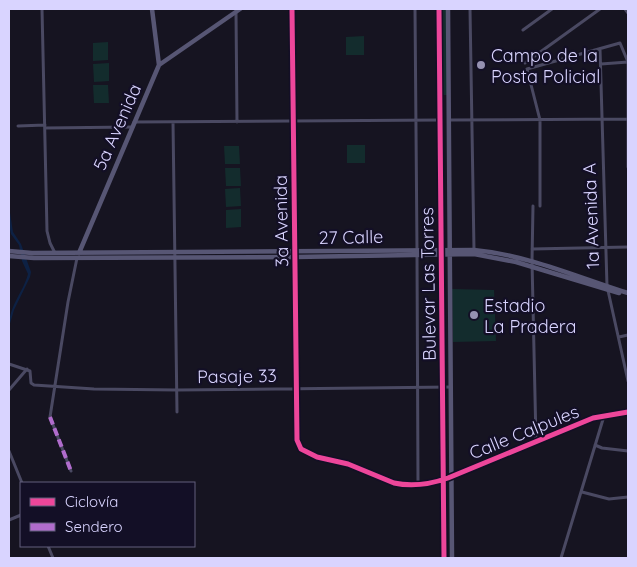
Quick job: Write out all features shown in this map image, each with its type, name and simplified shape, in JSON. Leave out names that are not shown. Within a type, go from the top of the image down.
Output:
[{"type":"street","points":[[42,9],[47,231],[55,253]]},
{"type":"street","points":[[152,9],[159,65],[238,10]]},
{"type":"street","name":"3a Avenida","points":[[292,9],[297,433]]},
{"type":"street","points":[[414,9],[418,484]]},
{"type":"street","name":"Bulevar Las Torres","points":[[439,9],[445,558]]},
{"type":"street","name":"Bulevar Las Torres","points":[[448,9],[452,558]]},
{"type":"street","points":[[470,9],[474,250]]},
{"type":"street","points":[[523,30],[552,9]]},
{"type":"street","points":[[525,63],[600,9]]},
{"type":"street","points":[[625,9],[628,13]]},
{"type":"street","points":[[237,122],[238,10]]},
{"type":"street","points":[[540,206],[540,120],[527,69],[620,43],[628,62],[628,167]]},
{"type":"street","name":"1a Avenida A","points":[[600,49],[608,288],[628,381]]},
{"type":"street","points":[[601,64],[628,62]]},
{"type":"street","name":"5a Avenida","points":[[71,471],[50,417],[68,302],[78,255],[159,65]]},
{"type":"street","points":[[450,120],[627,119]]},
{"type":"street","points":[[18,126],[173,122],[440,120]]},
{"type":"street","points":[[173,122],[177,412]]},
{"type":"street","points":[[534,206],[532,264],[536,441]]},
{"type":"street","points":[[532,249],[628,247]]},
{"type":"street","name":"27 Calle","points":[[449,250],[484,254],[532,264]]},
{"type":"street","name":"27 Calle","points":[[11,254],[33,256],[295,254],[474,250],[499,253],[628,294]]},
{"type":"street","name":"27 Calle","points":[[33,256],[55,253],[78,255]]},
{"type":"street","points":[[619,337],[628,335]]},
{"type":"street","points":[[9,364],[28,370],[9,390]]},
{"type":"street","name":"Pasaje 33","points":[[28,370],[31,372],[31,380],[34,385],[94,389],[450,387]]},
{"type":"street","name":"Calle Calpules","points":[[297,433],[299,446],[304,452],[348,464],[394,483],[418,484],[443,480],[536,441],[604,416],[628,412]]},
{"type":"street","points":[[561,558],[604,416]]},
{"type":"street","points":[[595,445],[602,448],[628,450]]},
{"type":"street","points":[[9,451],[22,482]]},
{"type":"street","points":[[582,492],[608,498],[628,497]]},
{"type":"street","points":[[444,512],[448,510],[452,513]]},
{"type":"green space","points":[[441,9],[446,9],[448,95],[441,95]]},
{"type":"green space","points":[[364,36],[364,55],[346,55],[346,37]]},
{"type":"green space","points":[[108,42],[108,60],[93,61],[93,43]]},
{"type":"green space","points":[[109,63],[109,81],[94,82],[93,64]]},
{"type":"green space","points":[[93,85],[108,85],[109,103],[94,103]]},
{"type":"green space","points":[[347,145],[365,145],[365,163],[347,163]]},
{"type":"green space","points":[[224,146],[239,146],[240,164],[225,164]]},
{"type":"green space","points":[[225,168],[240,168],[241,186],[226,186]]},
{"type":"green space","points":[[240,188],[241,206],[226,207],[225,189]]},
{"type":"green space","points":[[241,209],[241,227],[226,228],[226,210]]},
{"type":"green space","name":"Estadio La Pradera","points":[[452,289],[494,290],[496,341],[453,342]]},
{"type":"water","points":[[9,206],[13,232],[21,244],[31,272],[14,310],[9,327],[11,312],[28,274],[22,261],[19,245],[11,234]]},
{"type":"marked path","points":[[50,417],[71,471]]},
{"type":"cycle path","points":[[292,9],[297,440],[301,449],[317,457],[348,464],[394,483],[421,484],[448,478],[593,418],[628,412]]},
{"type":"cycle path","points":[[439,9],[444,558]]},
{"type":"place","name":"Campo de la Posta Policial","points":[[481,65]]},
{"type":"place","name":"Estadio La Pradera","points":[[474,315]]}]
